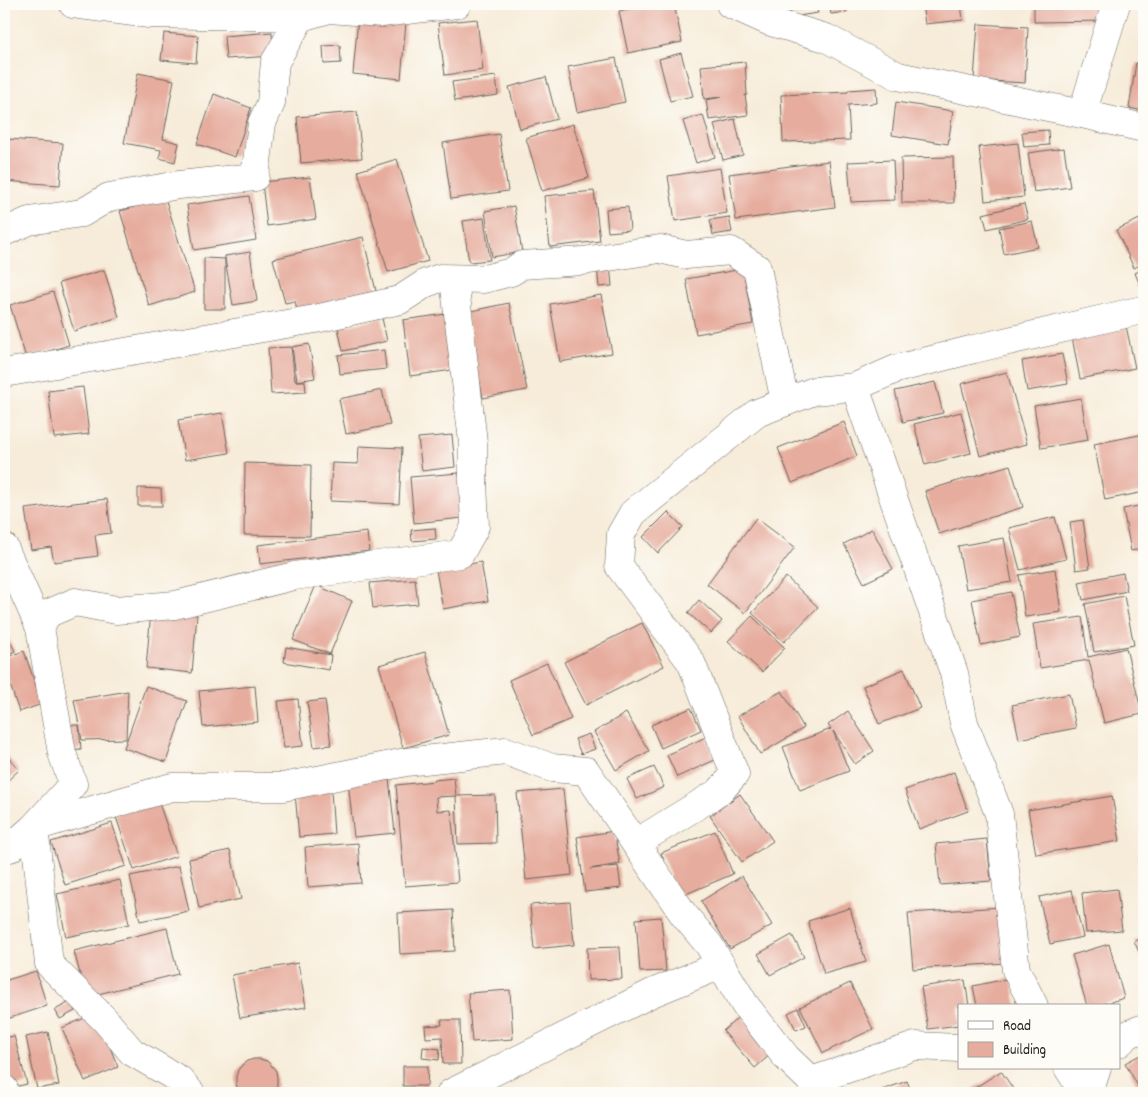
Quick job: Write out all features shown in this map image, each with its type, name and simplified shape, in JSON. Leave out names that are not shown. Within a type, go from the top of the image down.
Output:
[{"type":"street","points":[[72,4],[148,14],[301,17],[329,8],[457,4]]},
{"type":"street","points":[[730,4],[760,13],[826,38],[898,76],[1144,128]]},
{"type":"street","points":[[1082,114],[1116,4]]},
{"type":"street","points":[[4,232],[29,221],[82,213],[109,196],[179,185],[255,177],[262,123],[271,102],[275,62],[301,17]]},
{"type":"street","points":[[4,373],[315,319],[400,300],[426,283],[440,278],[484,280],[511,272],[522,265],[583,261],[660,249],[686,255],[731,251],[757,268],[785,402]]},
{"type":"street","points":[[40,628],[47,614],[75,602],[116,610],[175,605],[294,576],[460,554],[475,527],[473,442],[454,279]]},
{"type":"street","points":[[636,843],[718,792],[735,774],[691,662],[619,566],[621,534],[633,513],[757,413],[785,402],[814,391],[855,387],[896,369],[974,349],[1144,315]]},
{"type":"street","points":[[855,387],[954,673],[964,723],[998,814],[1016,970],[1033,1004]]},
{"type":"street","points":[[4,547],[40,628],[62,753],[73,784],[34,827],[10,848],[4,848]]},
{"type":"street","points":[[34,827],[172,786],[283,787],[406,762],[506,751],[552,768],[586,772],[684,915],[709,945],[745,1005],[812,1087],[915,1046],[958,1048]]},
{"type":"street","points":[[34,827],[49,964],[105,1020],[132,1052],[180,1080],[191,1093]]},
{"type":"street","points":[[451,1093],[652,993],[721,965]]},
{"type":"street","points":[[1120,1042],[1129,1034],[1144,1028]]},
{"type":"street","points":[[1069,1070],[1084,1093]]},
{"type":"street","points":[[1089,1093],[1096,1070]]},
{"type":"street","points":[[4,1089],[5,1093]]},
{"type":"building","points":[[654,4],[674,4],[682,42],[628,53],[619,11]]},
{"type":"building","points":[[789,4],[816,4],[818,13],[791,17]]},
{"type":"building","points":[[829,4],[846,4],[847,12],[831,14]]},
{"type":"building","points":[[922,4],[961,4],[963,20],[925,24]]},
{"type":"building","points":[[1034,4],[1109,4],[1109,21],[1034,22]]},
{"type":"building","points":[[358,18],[406,22],[401,79],[353,74]]},
{"type":"building","points":[[477,19],[483,70],[445,75],[438,23]]},
{"type":"building","points":[[978,24],[1028,27],[1025,83],[974,80]]},
{"type":"building","points":[[272,32],[273,56],[226,59],[224,36]]},
{"type":"building","points":[[164,33],[198,36],[196,63],[161,60]]},
{"type":"building","points":[[340,45],[341,63],[324,64],[323,46]]},
{"type":"building","points":[[681,53],[693,96],[670,101],[659,59]]},
{"type":"building","points":[[616,58],[625,102],[577,112],[568,67]]},
{"type":"building","points":[[745,62],[747,95],[745,95],[748,115],[709,120],[706,100],[722,97],[704,99],[701,66]]},
{"type":"building","points":[[1136,63],[1144,64],[1144,111],[1129,108]]},
{"type":"building","points":[[138,73],[174,80],[163,139],[179,143],[175,162],[159,158],[161,150],[124,143]]},
{"type":"building","points":[[496,76],[498,95],[455,101],[452,82]]},
{"type":"building","points":[[546,77],[557,119],[520,129],[509,87]]},
{"type":"building","points":[[876,88],[877,103],[848,105],[850,140],[783,142],[781,95],[848,92],[848,90]]},
{"type":"building","points":[[214,94],[251,108],[235,157],[197,144]]},
{"type":"building","points":[[896,102],[953,111],[948,144],[892,135]]},
{"type":"building","points":[[357,112],[362,158],[301,163],[297,117]]},
{"type":"building","points":[[703,115],[715,157],[696,163],[683,121]]},
{"type":"building","points":[[735,119],[743,155],[723,160],[714,124]]},
{"type":"building","points":[[573,124],[589,178],[542,191],[526,138]]},
{"type":"building","points":[[1048,130],[1049,145],[1024,147],[1022,132]]},
{"type":"building","points":[[499,134],[508,191],[451,199],[443,143]]},
{"type":"building","points":[[7,139],[63,143],[60,185],[4,181]]},
{"type":"building","points":[[1018,143],[1024,197],[985,201],[979,147]]},
{"type":"building","points":[[1064,148],[1070,187],[1034,192],[1028,153]]},
{"type":"building","points":[[953,157],[954,203],[902,203],[901,158]]},
{"type":"building","points":[[397,159],[428,261],[388,272],[358,171]]},
{"type":"building","points":[[893,160],[895,200],[851,202],[848,162]]},
{"type":"building","points":[[829,161],[835,207],[736,220],[729,174]]},
{"type":"building","points":[[720,168],[727,213],[675,221],[668,176]]},
{"type":"building","points":[[310,177],[316,219],[267,226],[262,182]]},
{"type":"building","points":[[594,191],[600,241],[550,247],[544,196]]},
{"type":"building","points":[[249,196],[256,240],[194,250],[187,205]]},
{"type":"building","points":[[165,198],[195,292],[149,306],[120,211]]},
{"type":"building","points":[[1024,204],[1028,219],[987,229],[983,214]]},
{"type":"building","points":[[514,206],[522,252],[492,257],[485,211]]},
{"type":"building","points":[[628,207],[630,230],[608,232],[606,209]]},
{"type":"building","points":[[729,217],[732,232],[713,235],[710,220]]},
{"type":"building","points":[[1144,217],[1144,263],[1134,268],[1116,230]]},
{"type":"building","points":[[484,218],[490,260],[469,262],[463,221]]},
{"type":"building","points":[[1032,221],[1038,247],[1004,254],[999,228]]},
{"type":"building","points":[[363,237],[376,291],[297,310],[295,301],[285,303],[273,259]]},
{"type":"building","points":[[250,252],[257,301],[233,305],[225,256]]},
{"type":"building","points":[[204,258],[225,259],[225,309],[204,309]]},
{"type":"building","points":[[610,265],[612,286],[599,287],[597,266]]},
{"type":"building","points":[[743,269],[753,324],[696,334],[686,279]]},
{"type":"building","points":[[1144,269],[1144,295],[1135,273]]},
{"type":"building","points":[[104,270],[119,317],[74,331],[59,283]]},
{"type":"building","points":[[53,292],[69,345],[26,358],[10,305]]},
{"type":"building","points":[[601,295],[612,353],[560,362],[550,304]]},
{"type":"building","points":[[509,303],[527,390],[483,398],[466,312]]},
{"type":"building","points":[[453,313],[460,369],[410,376],[403,320]]},
{"type":"building","points":[[382,318],[387,341],[343,351],[338,328]]},
{"type":"building","points":[[1125,321],[1135,368],[1080,379],[1071,332]]},
{"type":"building","points":[[309,344],[315,378],[297,381],[292,347]]},
{"type":"building","points":[[291,347],[295,381],[305,381],[306,392],[271,394],[268,348]]},
{"type":"building","points":[[384,350],[386,369],[340,374],[338,355]]},
{"type":"building","points":[[1062,354],[1068,384],[1027,391],[1022,361]]},
{"type":"building","points":[[1007,372],[1027,444],[980,456],[961,384]]},
{"type":"building","points":[[935,382],[943,413],[903,422],[895,391]]},
{"type":"building","points":[[83,387],[89,434],[54,438],[48,391]]},
{"type":"building","points":[[382,390],[390,425],[346,434],[339,399]]},
{"type":"building","points":[[1081,398],[1088,440],[1041,448],[1034,406]]},
{"type":"building","points":[[961,412],[971,453],[925,465],[914,424]]},
{"type":"building","points":[[222,413],[229,453],[185,460],[178,420]]},
{"type":"building","points":[[844,422],[857,456],[792,483],[778,448]]},
{"type":"building","points":[[1144,434],[1144,492],[1105,500],[1094,444]]},
{"type":"building","points":[[452,435],[455,467],[422,471],[418,438]]},
{"type":"building","points":[[359,446],[402,448],[399,504],[330,501],[332,463],[358,464]]},
{"type":"building","points":[[245,463],[311,465],[310,536],[244,535]]},
{"type":"building","points":[[1010,465],[1023,507],[939,534],[925,491]]},
{"type":"building","points":[[459,473],[463,518],[414,523],[410,477]]},
{"type":"building","points":[[138,488],[161,489],[162,506],[138,506]]},
{"type":"building","points":[[107,499],[111,533],[95,535],[98,556],[54,562],[51,547],[31,550],[25,509]]},
{"type":"building","points":[[1144,505],[1144,548],[1131,551],[1123,509]]},
{"type":"building","points":[[668,512],[683,527],[658,553],[643,537]]},
{"type":"building","points":[[1055,517],[1066,559],[1020,570],[1009,528]]},
{"type":"building","points":[[756,518],[795,547],[745,613],[707,584]]},
{"type":"building","points":[[1083,520],[1090,568],[1076,570],[1070,522]]},
{"type":"building","points":[[435,528],[436,539],[412,541],[411,530]]},
{"type":"building","points":[[872,529],[893,569],[864,583],[844,544]]},
{"type":"building","points":[[367,532],[369,551],[260,564],[258,545]]},
{"type":"building","points":[[1004,538],[1012,582],[966,589],[958,546]]},
{"type":"building","points":[[481,562],[488,601],[443,609],[436,570]]},
{"type":"building","points":[[1055,569],[1061,612],[1025,617],[1019,575]]},
{"type":"building","points":[[1123,573],[1127,591],[1083,600],[1079,582]]},
{"type":"building","points":[[786,577],[818,607],[784,642],[752,613]]},
{"type":"building","points":[[415,579],[418,604],[373,608],[370,583]]},
{"type":"building","points":[[316,585],[352,601],[330,654],[293,640]]},
{"type":"building","points":[[1011,592],[1020,637],[981,645],[972,600]]},
{"type":"building","points":[[1124,596],[1134,645],[1094,652],[1085,604]]},
{"type":"building","points":[[699,600],[722,621],[711,633],[688,613]]},
{"type":"building","points":[[151,611],[197,615],[192,673],[146,668]]},
{"type":"building","points":[[752,616],[785,648],[762,672],[728,641]]},
{"type":"building","points":[[1082,617],[1088,657],[1126,648],[1142,714],[1104,723],[1089,660],[1040,668],[1033,624]]},
{"type":"building","points":[[642,623],[664,666],[586,705],[564,662]]},
{"type":"building","points":[[4,629],[15,651],[4,657]]},
{"type":"building","points":[[286,647],[331,655],[329,670],[284,662]]},
{"type":"building","points":[[24,651],[42,704],[19,712],[4,666],[4,658]]},
{"type":"building","points":[[425,652],[449,735],[403,748],[379,665]]},
{"type":"building","points":[[547,663],[571,719],[533,735],[509,680]]},
{"type":"building","points":[[904,669],[920,708],[879,724],[863,686]]},
{"type":"building","points":[[146,686],[187,701],[166,762],[124,748]]},
{"type":"building","points":[[255,686],[258,722],[203,727],[199,691]]},
{"type":"building","points":[[128,691],[126,739],[82,740],[74,700]]},
{"type":"building","points":[[782,691],[804,728],[760,754],[738,716]]},
{"type":"building","points":[[1069,694],[1076,728],[1019,739],[1012,705]]},
{"type":"building","points":[[298,699],[303,746],[284,748],[278,701]]},
{"type":"building","points":[[325,700],[331,745],[314,747],[307,702]]},
{"type":"building","points":[[691,708],[701,730],[661,748],[651,725]]},
{"type":"building","points":[[848,711],[874,751],[855,764],[833,731],[849,771],[800,790],[783,747],[831,729],[828,725]]},
{"type":"building","points":[[626,713],[649,751],[616,770],[594,732]]},
{"type":"building","points":[[64,725],[79,725],[81,749],[66,750]]},
{"type":"building","points":[[589,734],[595,749],[581,754],[575,739]]},
{"type":"building","points":[[706,737],[715,760],[677,777],[667,755]]},
{"type":"building","points":[[4,752],[19,770],[4,784]]},
{"type":"building","points":[[654,767],[664,787],[637,799],[627,779]]},
{"type":"building","points":[[954,772],[968,811],[919,829],[905,790]]},
{"type":"building","points":[[389,778],[395,833],[354,837],[348,781]]},
{"type":"building","points":[[454,778],[456,796],[436,797],[437,811],[451,810],[458,882],[405,886],[396,785]]},
{"type":"building","points":[[563,789],[572,875],[526,880],[517,793]]},
{"type":"building","points":[[331,791],[334,834],[299,837],[295,793]]},
{"type":"building","points":[[740,794],[773,841],[742,862],[710,816]]},
{"type":"building","points":[[495,795],[496,843],[458,844],[456,796]]},
{"type":"building","points":[[1112,796],[1120,841],[1036,854],[1028,810]]},
{"type":"building","points":[[158,800],[177,856],[134,870],[115,814]]},
{"type":"building","points":[[112,823],[126,866],[65,885],[51,842]]},
{"type":"building","points":[[614,831],[620,864],[590,869],[618,866],[621,888],[585,892],[577,837]]},
{"type":"building","points":[[715,831],[733,874],[679,897],[661,853]]},
{"type":"building","points":[[987,839],[991,881],[940,885],[936,844]]},
{"type":"building","points":[[358,843],[361,883],[308,887],[305,847]]},
{"type":"building","points":[[230,850],[241,899],[199,908],[189,859]]},
{"type":"building","points":[[179,866],[189,911],[140,921],[130,876]]},
{"type":"building","points":[[742,876],[772,925],[730,949],[701,901]]},
{"type":"building","points":[[120,880],[129,924],[66,937],[57,894]]},
{"type":"building","points":[[1117,889],[1122,930],[1086,933],[1082,893]]},
{"type":"building","points":[[1072,890],[1083,937],[1050,944],[1039,897]]},
{"type":"building","points":[[570,902],[574,945],[534,949],[530,905]]},
{"type":"building","points":[[1002,907],[1006,963],[913,969],[908,913]]},
{"type":"building","points":[[850,908],[866,962],[824,974],[808,921]]},
{"type":"building","points":[[453,910],[455,951],[400,954],[398,913]]},
{"type":"building","points":[[661,917],[666,971],[640,972],[636,919]]},
{"type":"building","points":[[167,928],[178,974],[86,997],[74,951]]},
{"type":"building","points":[[792,935],[804,957],[770,975],[758,954]]},
{"type":"building","points":[[1144,937],[1144,963],[1134,941]]},
{"type":"building","points":[[1109,944],[1124,998],[1104,1004],[1086,1004],[1072,955]]},
{"type":"building","points":[[620,947],[622,979],[588,980],[587,948]]},
{"type":"building","points":[[298,963],[306,1007],[240,1018],[232,975]]},
{"type":"building","points":[[36,971],[47,1006],[4,1020],[4,981]]},
{"type":"building","points":[[1011,978],[1017,1004],[977,1004],[973,986]]},
{"type":"building","points":[[965,980],[969,1004],[958,1004],[958,1025],[928,1029],[921,987]]},
{"type":"building","points":[[850,983],[873,1029],[823,1053],[800,1007]]},
{"type":"building","points":[[510,990],[513,1039],[472,1042],[468,993]]},
{"type":"building","points":[[70,1002],[75,1011],[60,1019],[55,1010]]},
{"type":"building","points":[[798,1008],[806,1026],[796,1030],[788,1013]]},
{"type":"building","points":[[96,1013],[118,1067],[85,1081],[62,1028]]},
{"type":"building","points":[[741,1015],[772,1053],[755,1068],[723,1031]]},
{"type":"building","points":[[441,1020],[460,1020],[461,1064],[443,1064],[442,1037],[426,1038],[425,1026],[442,1025]]},
{"type":"building","points":[[48,1032],[59,1085],[37,1089],[26,1037]]},
{"type":"building","points":[[14,1036],[27,1084],[14,1087],[4,1050],[4,1038]]},
{"type":"building","points":[[423,1047],[440,1049],[439,1060],[422,1058]]},
{"type":"building","points":[[1144,1053],[1144,1093],[1142,1093],[1125,1063]]},
{"type":"building","points":[[254,1059],[267,1061],[276,1071],[277,1085],[273,1093],[241,1093],[238,1090],[236,1077],[238,1070],[247,1061]]},
{"type":"building","points":[[403,1066],[428,1066],[427,1086],[403,1086]]},
{"type":"building","points":[[1001,1071],[1016,1093],[967,1093]]},
{"type":"building","points":[[907,1081],[912,1093],[874,1093]]}]
